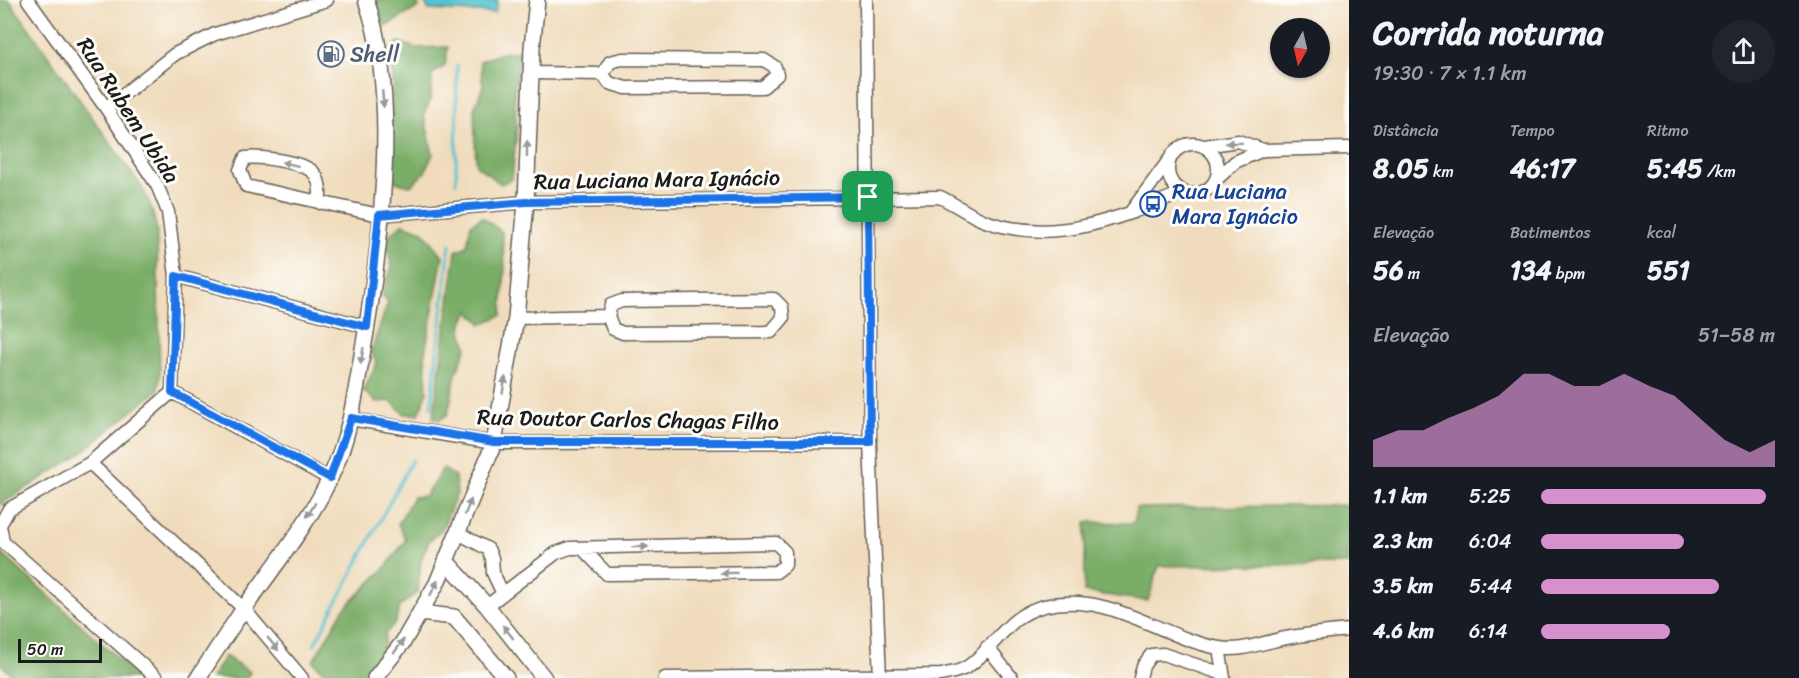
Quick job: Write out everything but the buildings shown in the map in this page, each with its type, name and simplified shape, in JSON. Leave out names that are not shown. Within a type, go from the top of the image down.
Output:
[{"type":"main road","points":[[198,678],[244,609],[284,555],[330,478],[351,418],[367,327],[384,163],[384,106],[379,57],[366,0]]},
{"type":"main road","points":[[375,678],[420,613],[446,561],[494,442],[516,318],[526,202],[531,72],[537,0]]},
{"type":"main road","points":[[446,561],[487,606],[544,678]]},
{"type":"main road","points":[[420,613],[454,617],[506,678]]},
{"type":"street","name":"Rua Rubem Ubida","points":[[28,0],[106,108],[160,194],[170,222],[176,276],[172,392]]},
{"type":"street","points":[[106,108],[175,54],[215,34],[327,0]]},
{"type":"street","points":[[866,0],[870,442],[879,677]]},
{"type":"street","points":[[622,59],[752,59],[764,60],[775,67],[777,75],[763,87],[626,88],[609,83],[603,74],[610,62],[622,59]]},
{"type":"street","points":[[531,72],[603,74]]},
{"type":"street","points":[[1130,213],[1171,157],[1183,146],[1190,144],[1205,146],[1238,141],[1263,150],[1349,148]]},
{"type":"street","points":[[1205,146],[1218,164],[1214,182]]},
{"type":"street","points":[[1171,157],[1168,165],[1171,181],[1184,192],[1199,193],[1235,162],[1263,150]]},
{"type":"street","name":"Rua Luciana Mara Ignácio","points":[[320,203],[320,185],[315,173],[307,168],[258,156],[245,158],[240,170],[246,186],[320,203],[379,215],[526,202],[940,197],[984,220],[1047,232],[1079,229],[1130,213],[1184,192]]},
{"type":"street","points":[[176,276],[367,327]]},
{"type":"street","points":[[774,299],[782,307],[783,318],[771,332],[623,333],[613,329],[608,316],[610,305],[622,301],[774,299]]},
{"type":"street","points":[[516,318],[608,316]]},
{"type":"street","points":[[157,678],[3,542],[0,525],[9,509],[90,463],[172,392],[330,478]]},
{"type":"street","name":"Rua Doutor Carlos Chagas Filho","points":[[351,418],[494,442],[870,442]]},
{"type":"street","points":[[90,463],[244,609],[302,678]]},
{"type":"street","points":[[458,533],[488,549],[493,573],[503,594]]},
{"type":"street","points":[[487,606],[556,552],[582,548],[776,543],[785,552],[785,565],[776,572],[608,574],[582,548]]},
{"type":"street","points":[[664,678],[941,675],[968,666],[1004,628],[1020,616],[1044,606],[1081,602],[1134,615],[1219,648],[1250,647],[1283,638],[1349,630]]},
{"type":"street","points":[[987,647],[1012,678]]},
{"type":"street","points":[[1140,678],[1143,666],[1151,655],[1163,654],[1224,676],[1219,648]]},
{"type":"green space","points":[[0,0],[9,0],[143,189],[152,209],[157,230],[160,379],[158,390],[80,454],[0,505]]},
{"type":"green space","points":[[375,0],[415,0],[419,7],[385,27]]},
{"type":"green space","points":[[398,42],[417,48],[448,47],[445,66],[432,74],[431,98],[424,115],[433,154],[425,172],[411,186],[395,182],[388,167],[393,81],[390,50]]},
{"type":"green space","points":[[521,51],[514,91],[517,126],[512,179],[501,184],[476,165],[474,109],[483,86],[480,61],[502,53]]},
{"type":"green space","points":[[482,217],[502,232],[505,267],[502,315],[482,324],[469,311],[461,327],[467,347],[456,374],[448,414],[439,420],[433,418],[456,251],[467,246],[471,224]]},
{"type":"green space","points":[[403,224],[423,231],[443,256],[425,352],[427,393],[419,414],[405,414],[390,401],[376,402],[363,390],[377,364],[371,352],[388,302],[382,294],[392,267],[385,238]]},
{"type":"green space","points":[[443,468],[455,477],[457,494],[442,529],[429,541],[421,560],[418,592],[399,607],[396,622],[385,634],[384,646],[366,672],[355,678],[340,678],[337,674],[323,672],[313,661],[343,610],[384,569],[406,540],[398,524],[413,497],[425,496]]},
{"type":"green space","points":[[1349,505],[1349,564],[1159,566],[1148,601],[1084,592],[1086,522],[1134,523],[1136,508]]},
{"type":"green space","points":[[0,552],[140,678],[15,678],[0,663]]},
{"type":"green space","points":[[225,656],[250,672],[247,678],[211,678]]},
{"type":"water","points":[[423,0],[498,0],[495,13],[429,10]]},
{"type":"waterway","points":[[456,183],[457,66]]},
{"type":"waterway","points":[[431,407],[450,244]]},
{"type":"waterway","points":[[314,645],[412,460]]},
{"type":"place","name":"Shell","points":[[331,54]]},
{"type":"place","name":"Rua Luciana Mara Ignácio","points":[[1153,204]]},
{"type":"route","points":[[868,197],[870,442],[494,442],[351,418],[345,443],[330,478],[172,392],[176,276],[367,327],[379,215],[526,202],[868,197]]}]
